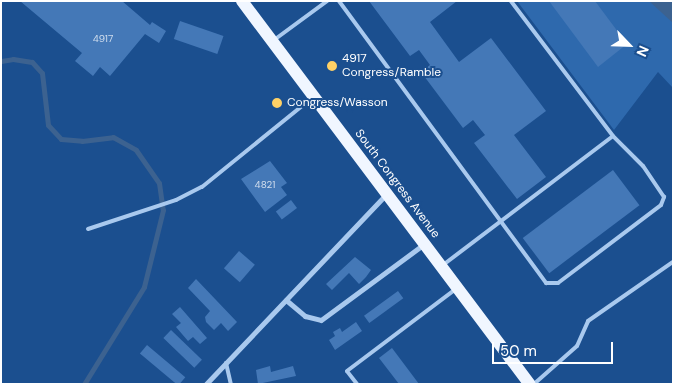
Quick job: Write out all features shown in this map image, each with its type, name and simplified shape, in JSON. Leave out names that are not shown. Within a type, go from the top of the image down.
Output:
[{"type":"main road","name":"South Congress Avenue","points":[[242,1],[530,384]]},
{"type":"street","points":[[206,384],[386,194]]},
{"type":"street","points":[[286,300],[305,316],[321,320],[424,244]]},
{"type":"lane","points":[[272,42],[327,1]]},
{"type":"lane","points":[[340,1],[546,283],[558,283],[661,205],[664,197],[643,166],[613,136],[511,1]]},
{"type":"lane","points":[[88,230],[176,200],[202,187],[313,96]]},
{"type":"lane","points":[[441,266],[613,136]]},
{"type":"lane","points":[[534,384],[577,346],[588,321],[673,262]]},
{"type":"lane","points":[[357,384],[347,371],[458,288]]},
{"type":"lane","points":[[226,363],[231,384]]},
{"type":"shaded area","points":[[517,1],[673,1],[673,88],[658,72],[614,130]]},
{"type":"shaded area","points":[[649,1],[673,1],[673,23]]},
{"type":"building","points":[[20,1],[122,1],[150,25],[152,22],[166,31],[159,43],[145,34],[110,76],[100,67],[93,76],[75,61],[82,53]]},
{"type":"building","points":[[369,1],[457,1],[430,22],[459,62],[491,38],[546,111],[514,135],[546,177],[517,199],[474,143],[485,135],[473,120],[463,128],[421,72],[430,65],[419,50],[410,56]]},
{"type":"building","points":[[549,1],[595,1],[627,44],[598,67]]},
{"type":"building","points":[[180,21],[223,36],[217,54],[174,39]]},
{"type":"building","points":[[270,161],[287,183],[281,187],[287,195],[265,212],[241,179]]},
{"type":"building","points":[[613,170],[639,205],[549,273],[523,238]]},
{"type":"building","points":[[291,200],[297,208],[282,219],[276,211]]},
{"type":"building","points":[[239,251],[255,265],[240,282],[224,268]]},
{"type":"building","points":[[355,257],[371,270],[359,284],[349,273],[332,290],[326,284]]},
{"type":"building","points":[[196,279],[237,322],[228,331],[221,323],[214,330],[206,322],[205,317],[210,311],[188,288]]},
{"type":"building","points":[[398,291],[403,298],[369,323],[364,316]]},
{"type":"building","points":[[180,307],[207,338],[200,344],[193,337],[188,341],[176,327],[181,323],[172,314]]},
{"type":"building","points":[[356,322],[362,331],[335,350],[329,340],[335,336],[333,332],[340,328],[342,332]]},
{"type":"building","points":[[171,330],[202,360],[194,368],[163,338]]},
{"type":"building","points":[[147,345],[185,377],[180,384],[176,384],[140,353]]},
{"type":"building","points":[[392,348],[419,384],[399,384],[379,358]]},
{"type":"building","points":[[270,366],[271,372],[293,366],[296,376],[258,384],[256,370]]},
{"type":"waterway","points":[[1,61],[13,59],[32,62],[42,73],[48,125],[61,139],[82,141],[113,137],[136,150],[159,183],[163,210],[144,287],[84,384]]},
{"type":"place","name":"4917 Congress/Ramble","points":[[332,66]]},
{"type":"place","name":"Congress/Wasson","points":[[277,103]]}]
